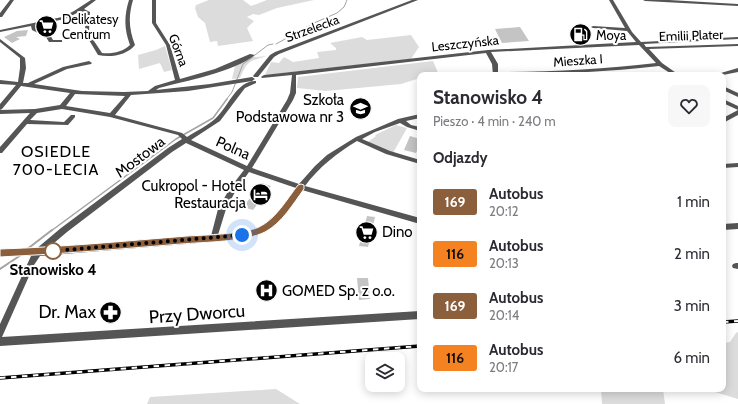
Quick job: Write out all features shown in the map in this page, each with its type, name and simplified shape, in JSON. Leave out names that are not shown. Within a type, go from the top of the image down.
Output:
[{"type":"street","points":[[0,16],[12,0]]},
{"type":"street","points":[[0,33],[63,18],[80,9],[92,0]]},
{"type":"street","points":[[80,9],[88,12],[88,35],[100,54],[107,55],[126,50],[133,44],[127,31],[126,14],[131,0]]},
{"type":"street","name":"Górna","points":[[148,93],[168,91],[177,85],[168,45],[154,23],[154,0]]},
{"type":"street","name":"Strzelecka","points":[[259,79],[272,56],[277,53],[416,0]]},
{"type":"street","points":[[611,0],[628,30],[660,64],[672,72]]},
{"type":"street","points":[[645,0],[738,5]]},
{"type":"street","points":[[33,25],[34,29],[48,36],[51,41],[60,41]]},
{"type":"street","points":[[593,27],[628,30]]},
{"type":"street","name":"Leszczyńska","points":[[259,79],[488,51],[738,38]]},
{"type":"street","points":[[0,108],[20,83],[23,68],[22,58],[19,54],[2,42]]},
{"type":"street","name":"Emilii Plater","points":[[645,48],[738,45]]},
{"type":"street","points":[[488,51],[495,64],[496,72]]},
{"type":"street","points":[[177,85],[228,67],[252,55]]},
{"type":"street","points":[[30,84],[65,68],[89,64]]},
{"type":"street","name":"Mieszka I","points":[[562,72],[627,68],[660,64]]},
{"type":"street","points":[[726,73],[738,70]]},
{"type":"street","name":"Leszczyńska","points":[[259,79],[294,76],[316,72]]},
{"type":"street","points":[[214,238],[217,222],[226,199],[236,182],[248,169],[290,100],[293,93],[294,76]]},
{"type":"street","points":[[0,82],[30,84],[74,92],[129,94],[148,93],[157,87],[228,84],[259,79]]},
{"type":"street","name":"Mostowa","points":[[38,252],[183,137],[218,120],[243,87],[259,79]]},
{"type":"street","points":[[239,82],[243,84],[243,87]]},
{"type":"street","points":[[726,89],[738,95]]},
{"type":"street","points":[[62,107],[74,92]]},
{"type":"street","points":[[112,115],[129,94]]},
{"type":"street","points":[[726,102],[738,108]]},
{"type":"street","name":"Polna","points":[[0,112],[35,111],[62,107],[112,115],[183,137],[248,169],[301,187],[417,220]]},
{"type":"street","points":[[0,151],[35,111]]},
{"type":"street","points":[[726,119],[738,112]]},
{"type":"street","points":[[26,122],[66,124],[74,116]]},
{"type":"street","points":[[0,253],[38,252],[214,238],[242,235],[263,229],[282,213],[301,187],[322,164],[358,139],[400,120],[417,117]]},
{"type":"street","points":[[400,120],[409,126],[417,128]]},
{"type":"street","points":[[358,139],[368,145],[396,156],[417,161]]},
{"type":"street","points":[[726,166],[738,165]]},
{"type":"street","points":[[726,226],[738,226]]},
{"type":"street","points":[[0,334],[31,263],[38,252]]},
{"type":"street","name":"Przy Dworcu","points":[[0,342],[417,315]]},
{"type":"shaded area","points":[[209,0],[243,0],[251,6],[267,0],[314,0],[277,8],[259,15],[253,14],[247,17],[254,21],[247,28],[253,41],[218,46],[217,41],[210,42],[205,23],[198,17],[195,8],[196,5]]},
{"type":"shaded area","points":[[411,35],[419,47],[411,59],[265,75],[271,62],[279,63],[284,57],[293,62],[319,58],[317,52],[336,50],[336,48],[330,43],[362,37],[367,40]]},
{"type":"shaded area","points":[[165,46],[172,70],[164,72],[160,63],[139,69],[138,55]]},
{"type":"shaded area","points":[[252,56],[267,56],[250,62],[240,78],[232,79],[235,66]]},
{"type":"shaded area","points":[[433,61],[438,72],[417,72],[417,79],[401,84],[326,91],[297,88],[298,77]]},
{"type":"shaded area","points":[[396,125],[407,128],[393,153],[368,142],[376,136],[375,135]]},
{"type":"shaded area","points":[[738,332],[738,399],[715,392],[726,392],[726,343],[730,342]]},
{"type":"shaded area","points":[[276,389],[300,404],[147,404],[150,397]]},
{"type":"shaded area","points":[[601,392],[663,392],[665,404],[602,404]]},
{"type":"building","points":[[520,27],[529,41],[502,43],[495,29]]},
{"type":"building","points":[[28,30],[26,36],[16,37],[20,39],[12,43],[4,37],[17,31]]},
{"type":"building","points":[[410,136],[417,138],[416,153],[404,150]]},
{"type":"building","points":[[262,183],[271,186],[253,210],[243,207]]},
{"type":"building","name":"Dino","points":[[367,216],[375,217],[368,247],[359,246]]},
{"type":"building","points":[[357,278],[368,278],[370,299],[359,300]]},
{"type":"waterway","points":[[276,44],[314,23],[337,13],[344,7],[347,0]]},
{"type":"waterway","points":[[255,55],[268,45],[273,44]]},
{"type":"waterway","points":[[226,100],[232,92],[243,64],[253,57]]},
{"type":"waterway","points":[[51,231],[176,139],[213,118],[227,99]]},
{"type":"waterway","points":[[26,250],[52,230]]},
{"type":"waterway","points":[[0,269],[21,255]]},
{"type":"railway","points":[[726,322],[738,321]]},
{"type":"railway","points":[[0,378],[417,346]]},
{"type":"bus line","name":"169","points":[[0,253],[53,251],[214,238],[253,233],[263,229],[276,219],[301,187]]},
{"type":"place","name":"Delikatesy Centrum","points":[[46,26]]},
{"type":"place","name":"Moya","points":[[581,35]]},
{"type":"place","name":"Szkoła Podstawowa nr 3","points":[[360,109]]},
{"type":"place","name":"Cukropol - Hotel Restauracja","points":[[261,195]]},
{"type":"place","name":"Dino","points":[[367,232]]},
{"type":"place","name":"Stanowisko 4","points":[[53,251]]},
{"type":"place","name":"GOMED Sp. z o.o.","points":[[266,291]]},
{"type":"place","name":"Dr. Max","points":[[111,312]]},
{"type":"district","name":"OSIEDLE 700-LECIA","points":[[56,160]]},
{"type":"route","points":[[53,251],[242,235]]}]
